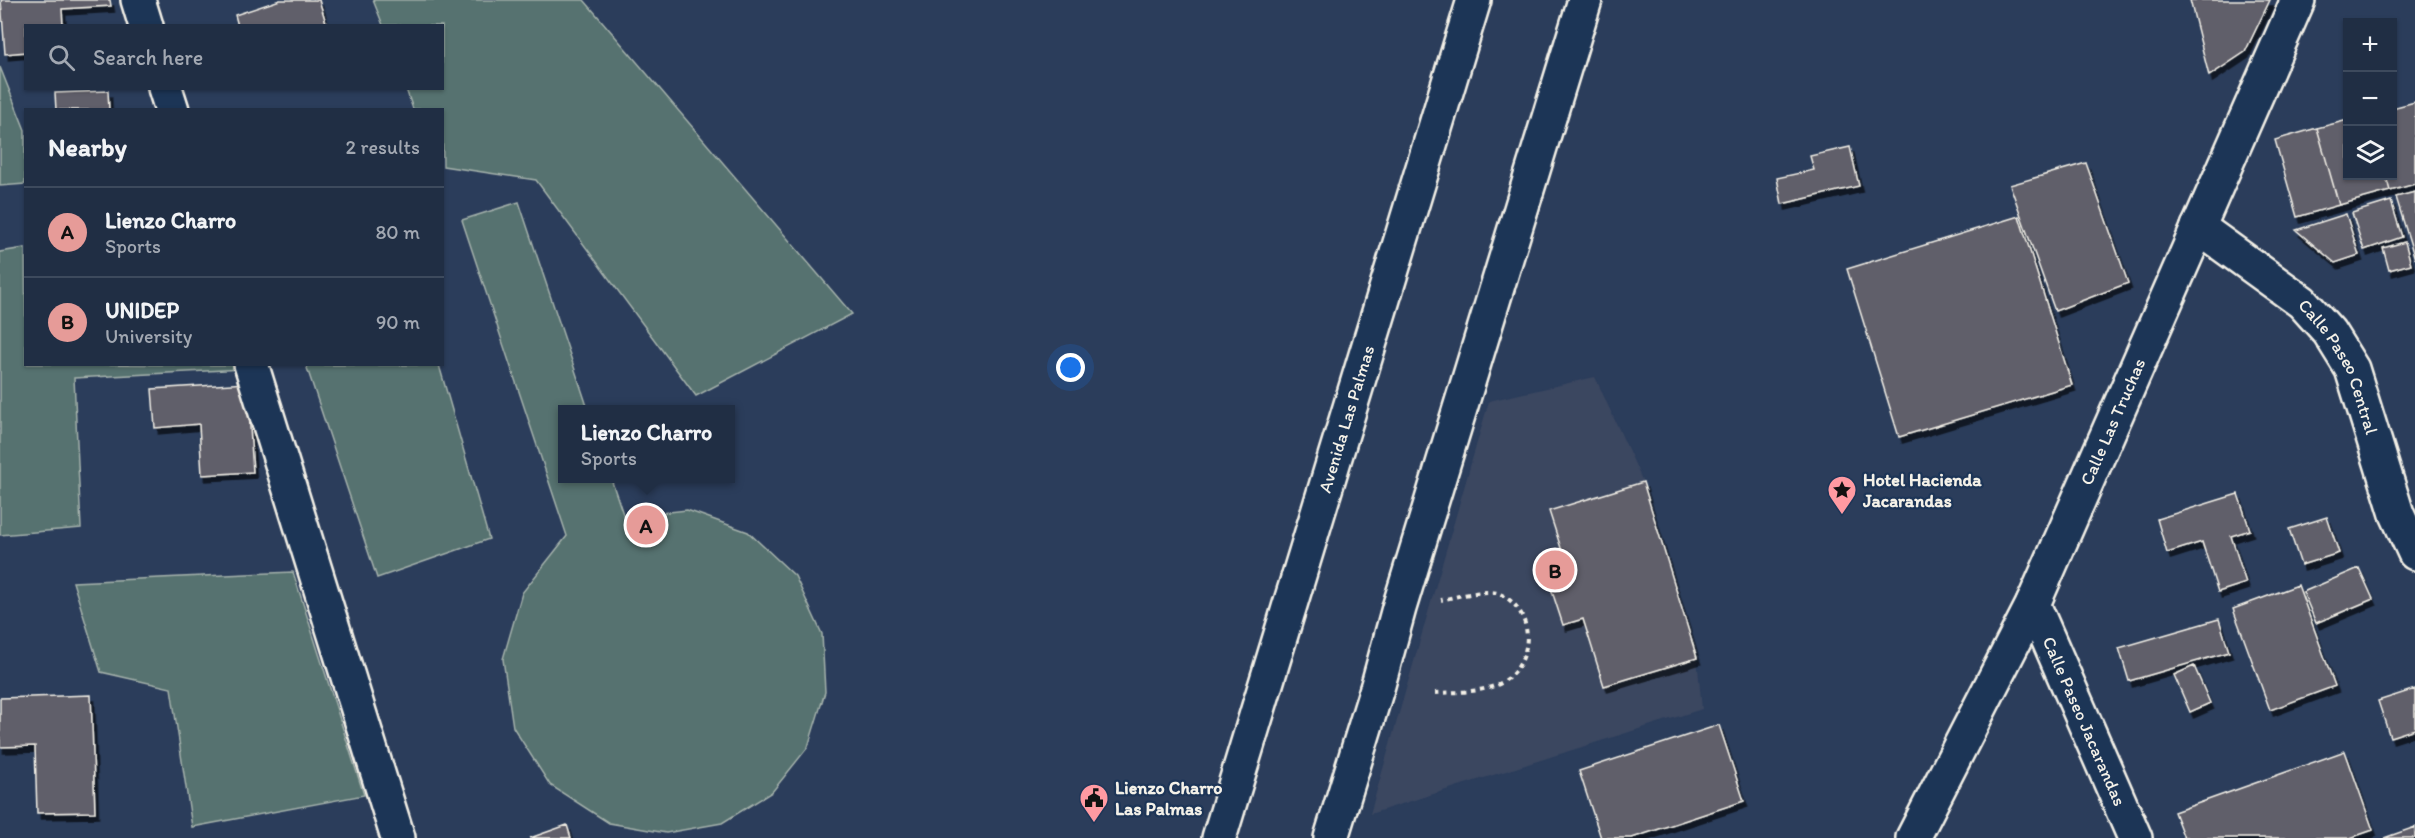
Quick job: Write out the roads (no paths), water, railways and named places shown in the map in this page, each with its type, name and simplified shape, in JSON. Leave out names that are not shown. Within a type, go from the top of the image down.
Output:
[{"type":"street","points":[[138,0],[145,24]]},
{"type":"street","name":"Avenida Las Palmas","points":[[1218,838],[1474,0]]},
{"type":"street","points":[[1332,838],[1399,608],[1585,0]]},
{"type":"street","name":"Calle Las Truchas","points":[[1913,838],[2033,604],[2298,0]]},
{"type":"street","points":[[166,90],[171,108]]},
{"type":"street","name":"Calle Paseo Central","points":[[2198,227],[2302,302],[2329,332],[2352,369],[2397,514],[2415,553]]},
{"type":"street","points":[[252,366],[398,838]]},
{"type":"street","name":"Calle Paseo Jacarandas","points":[[2033,604],[2135,838]]},
{"type":"place","name":"Hotel Hacienda Jacarandas","points":[[1842,516]]},
{"type":"place","name":"Lienzo Charro","points":[[646,525]]},
{"type":"place","name":"UNIDEP","points":[[1555,570]]},
{"type":"place","name":"Lienzo Charro Las Palmas","points":[[1094,824]]}]
